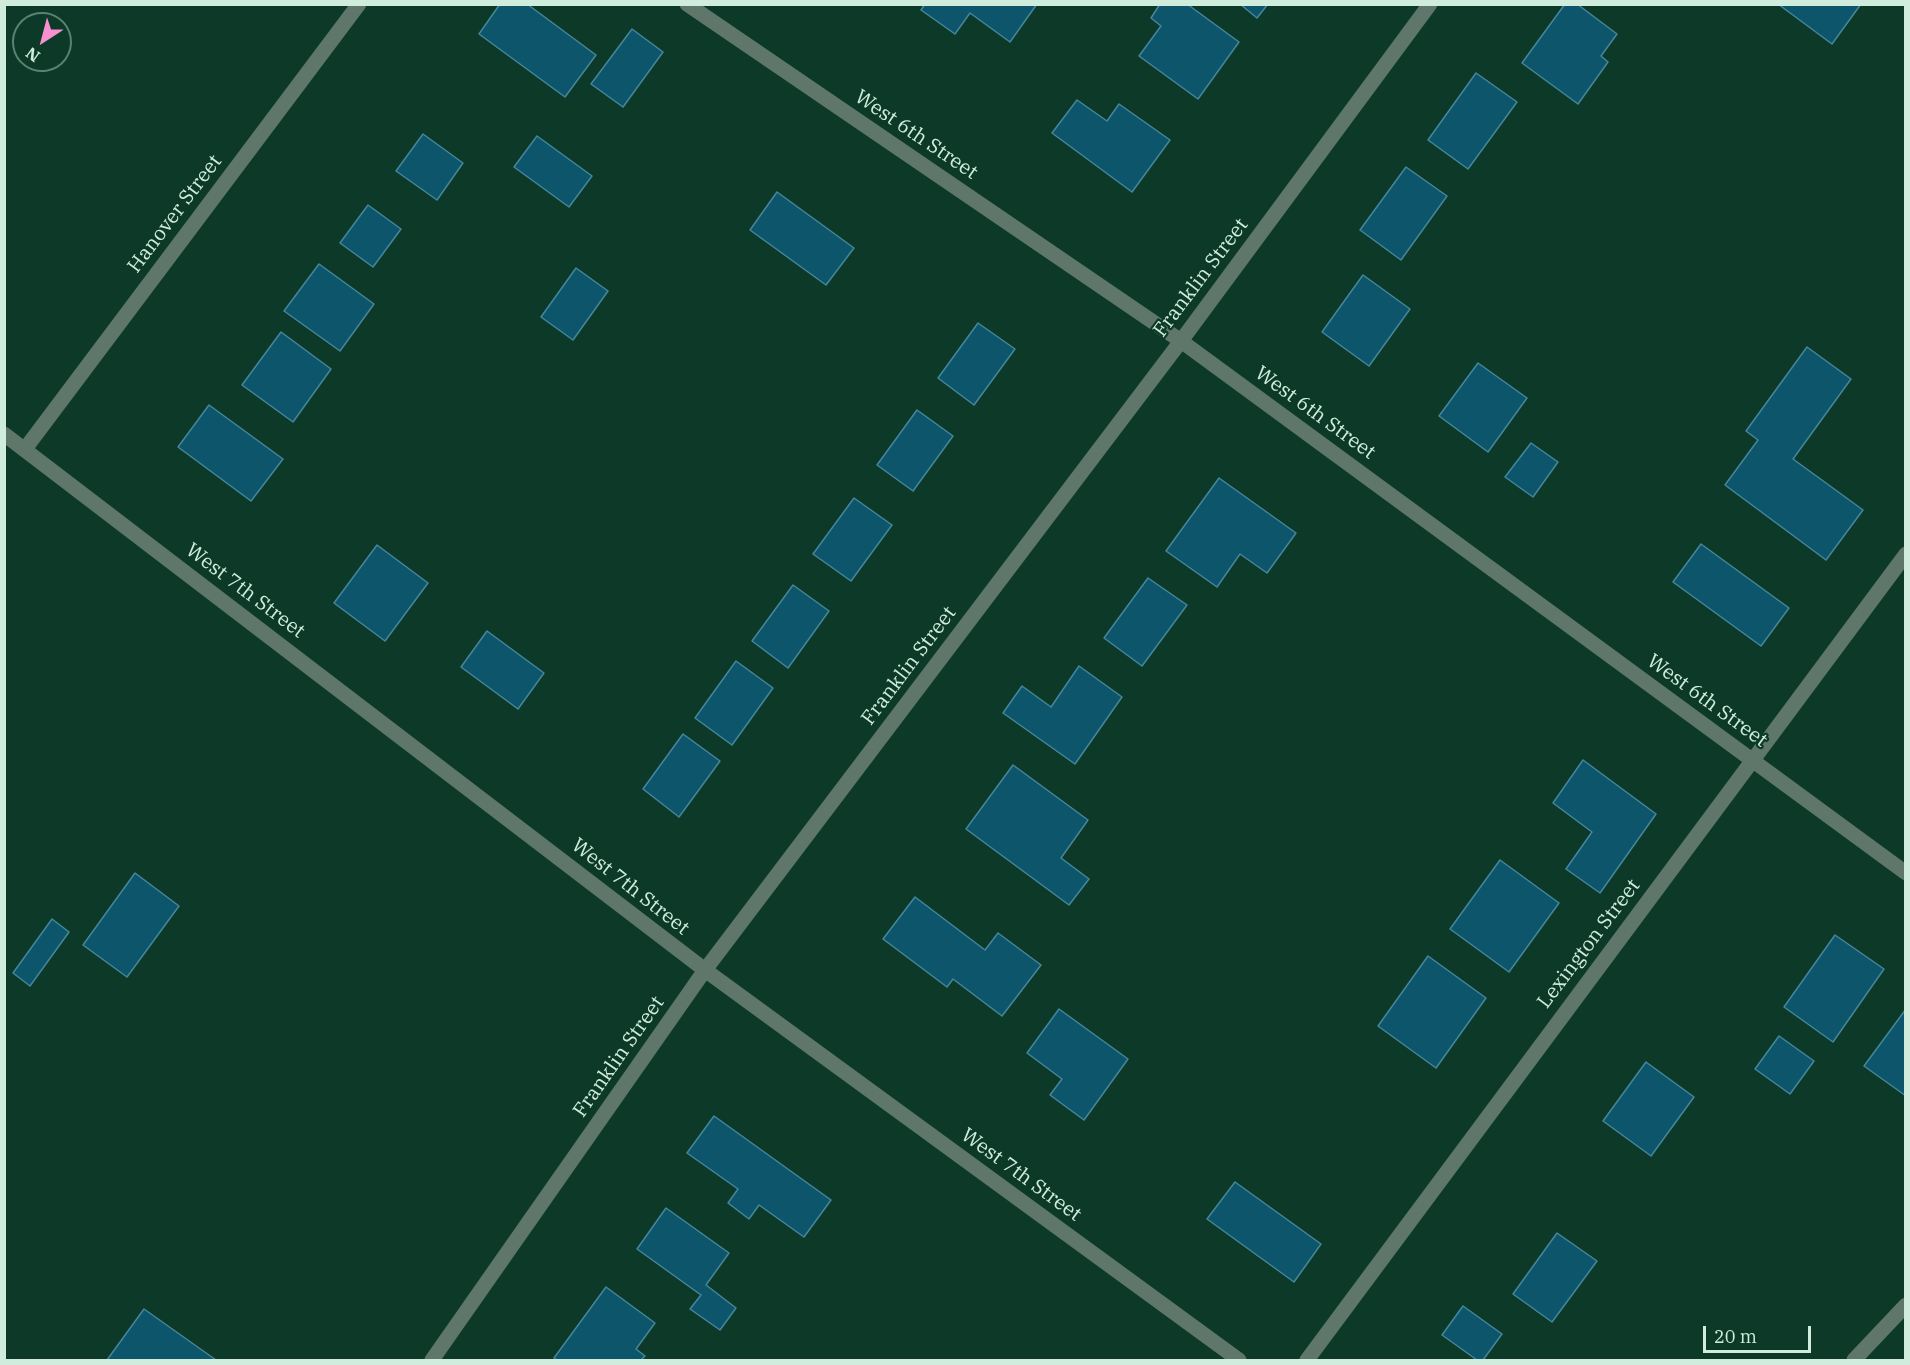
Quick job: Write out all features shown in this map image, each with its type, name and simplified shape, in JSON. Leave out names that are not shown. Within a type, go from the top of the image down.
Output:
[{"type":"street","name":"Hanover Street","points":[[25,449],[359,4]]},
{"type":"street","name":"West 6th Street","points":[[687,4],[1181,341],[1905,873]]},
{"type":"street","name":"Franklin Street","points":[[432,1360],[705,970],[1181,341],[1430,4]]},
{"type":"street","name":"West 7th Street","points":[[4,434],[705,970],[1239,1360]]},
{"type":"street","name":"Lexington Street","points":[[1307,1360],[1905,554]]},
{"type":"street","points":[[1854,1360],[1905,1305]]},
{"type":"building","points":[[500,4],[527,4],[596,55],[565,97],[479,34]]},
{"type":"building","points":[[925,4],[1037,4],[1010,42],[970,13],[955,34],[921,10]]},
{"type":"building","points":[[1160,4],[1187,4],[1239,42],[1198,99],[1139,56],[1161,26],[1151,18]]},
{"type":"building","points":[[1240,4],[1268,4],[1257,18]]},
{"type":"building","points":[[1565,4],[1577,4],[1617,34],[1601,56],[1608,62],[1578,104],[1522,63]]},
{"type":"building","points":[[1778,4],[1861,4],[1832,44]]},
{"type":"building","points":[[632,29],[663,52],[623,107],[591,84]]},
{"type":"building","points":[[1476,73],[1517,102],[1468,169],[1428,140]]},
{"type":"building","points":[[1077,100],[1107,121],[1119,104],[1170,140],[1132,192],[1052,133]]},
{"type":"building","points":[[423,134],[463,163],[437,200],[396,171]]},
{"type":"building","points":[[537,136],[592,176],[569,207],[514,167]]},
{"type":"building","points":[[1406,167],[1447,196],[1401,260],[1360,230]]},
{"type":"building","points":[[777,192],[854,248],[826,285],[750,230]]},
{"type":"building","points":[[368,205],[401,229],[373,267],[340,243]]},
{"type":"building","points":[[319,264],[374,304],[340,351],[284,311]]},
{"type":"building","points":[[576,268],[608,291],[573,340],[541,317]]},
{"type":"building","points":[[1363,275],[1410,309],[1369,366],[1322,332]]},
{"type":"building","points":[[978,323],[1015,349],[974,405],[938,378]]},
{"type":"building","points":[[281,332],[331,369],[293,422],[242,385]]},
{"type":"building","points":[[1807,347],[1851,379],[1793,459],[1863,510],[1826,560],[1725,485],[1758,440],[1746,431]]},
{"type":"building","points":[[1478,363],[1527,398],[1488,452],[1439,416]]},
{"type":"building","points":[[209,405],[283,459],[251,501],[178,447]]},
{"type":"building","points":[[917,410],[953,436],[913,491],[877,465]]},
{"type":"building","points":[[1531,443],[1558,462],[1533,497],[1505,477]]},
{"type":"building","points":[[1219,478],[1296,533],[1267,573],[1240,554],[1217,587],[1166,551]]},
{"type":"building","points":[[854,498],[892,525],[851,581],[813,554]]},
{"type":"building","points":[[1701,544],[1789,608],[1761,646],[1673,582]]},
{"type":"building","points":[[377,545],[428,583],[385,641],[334,603]]},
{"type":"building","points":[[1148,578],[1187,605],[1142,666],[1104,638]]},
{"type":"building","points":[[793,585],[829,611],[788,668],[752,641]]},
{"type":"building","points":[[487,631],[544,673],[518,709],[461,667]]},
{"type":"building","points":[[736,661],[773,688],[732,745],[695,718]]},
{"type":"building","points":[[1079,666],[1122,697],[1075,764],[1003,713],[1022,686],[1051,707]]},
{"type":"building","points":[[683,734],[720,761],[679,817],[643,789]]},
{"type":"building","points":[[1583,760],[1656,814],[1600,893],[1566,869],[1592,832],[1553,803]]},
{"type":"building","points":[[1013,765],[1088,820],[1061,858],[1089,879],[1069,905],[966,829]]},
{"type":"building","points":[[1500,860],[1559,903],[1509,972],[1450,929]]},
{"type":"building","points":[[135,873],[179,906],[127,977],[83,945]]},
{"type":"building","points":[[915,897],[985,950],[998,933],[1041,965],[1002,1016],[953,979],[947,987],[883,939]]},
{"type":"building","points":[[52,919],[69,932],[30,986],[13,973]]},
{"type":"building","points":[[1835,935],[1884,969],[1833,1042],[1784,1007]]},
{"type":"building","points":[[1428,956],[1486,998],[1436,1068],[1378,1026]]},
{"type":"building","points":[[1059,1009],[1128,1059],[1084,1120],[1050,1095],[1062,1079],[1027,1053]]},
{"type":"building","points":[[1906,1009],[1906,1096],[1864,1066]]},
{"type":"building","points":[[1779,1036],[1814,1061],[1790,1094],[1755,1069]]},
{"type":"building","points":[[1646,1062],[1694,1097],[1651,1156],[1603,1121]]},
{"type":"building","points":[[714,1116],[831,1200],[804,1237],[759,1205],[749,1219],[728,1203],[738,1189],[687,1153]]},
{"type":"building","points":[[1235,1182],[1321,1244],[1294,1282],[1207,1219]]},
{"type":"building","points":[[666,1208],[729,1253],[706,1285],[736,1308],[720,1330],[690,1309],[701,1295],[637,1249]]},
{"type":"building","points":[[1557,1233],[1597,1261],[1552,1322],[1513,1294]]},
{"type":"building","points":[[606,1287],[655,1323],[636,1349],[645,1356],[641,1360],[557,1360],[554,1358]]},
{"type":"building","points":[[1463,1306],[1502,1334],[1483,1360],[1477,1360],[1442,1335]]},
{"type":"building","points":[[144,1309],[216,1360],[107,1360]]}]
